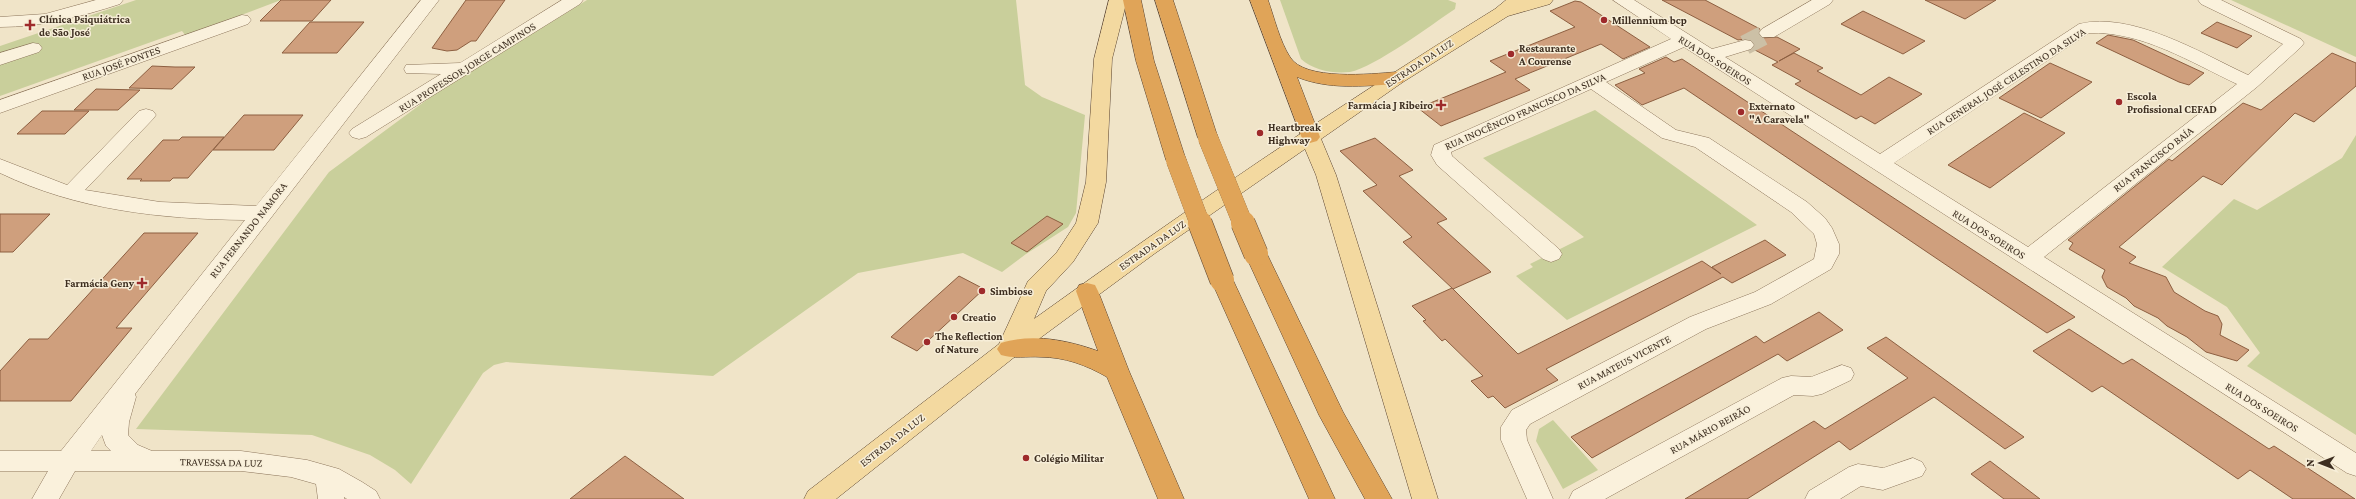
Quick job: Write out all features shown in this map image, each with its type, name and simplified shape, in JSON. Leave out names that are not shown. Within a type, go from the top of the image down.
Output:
[{"type":"highway","points":[[1132,0],[1137,28],[1153,91],[1176,160],[1222,280],[1288,429],[1322,499]]},
{"type":"highway","points":[[1164,0],[1208,138],[1256,254],[1332,416],[1378,499]]},
{"type":"highway","points":[[1259,0],[1310,137]]},
{"type":"highway","points":[[1281,61],[1303,74],[1321,80],[1352,81],[1396,78]]},
{"type":"highway","points":[[1086,291],[1117,371],[1171,499]]},
{"type":"highway","points":[[1009,349],[1039,346],[1068,349],[1094,358],[1117,371]]},
{"type":"main road","points":[[1009,349],[1036,286],[1065,258],[1087,223],[1096,182],[1103,60],[1118,0]]},
{"type":"main road","name":"ESTRADA DA LUZ","points":[[817,499],[1009,349],[1086,291],[1396,78],[1517,0]]},
{"type":"main road","name":"ESTRADA DA LUZ","points":[[1504,7],[1544,0]]},
{"type":"main road","points":[[1310,137],[1326,175],[1425,499]]},
{"type":"street","points":[[0,22],[31,22],[53,19],[114,0]]},
{"type":"street","name":"RUA FERNANDO NAMORA","points":[[45,499],[67,462],[261,213],[430,0]]},
{"type":"street","points":[[550,16],[560,0]]},
{"type":"street","name":"RUA PROFESSOR JORGE CAMPINOS","points":[[359,133],[467,68],[574,0]]},
{"type":"street","name":"RUA DOS SOEIROS","points":[[1622,0],[2356,466]]},
{"type":"street","points":[[1768,33],[1824,0]]},
{"type":"street","name":"RUA FRANCISCO BAÍA","points":[[2028,259],[2250,83],[2295,43],[2207,0]]},
{"type":"street","name":"RUA JOSÉ PONTES","points":[[0,107],[242,20]]},
{"type":"street","name":"RUA GENERAL JOSÉ CELESTINO DA SILVA","points":[[1880,164],[2085,28],[2109,27],[2141,34],[2250,83]]},
{"type":"street","name":"RUA INOCÊNCIO FRANCISCO DA SILVA","points":[[1551,254],[1444,160],[1441,150],[1444,146],[1685,40]]},
{"type":"street","points":[[1709,56],[1745,44]]},
{"type":"street","points":[[0,59],[33,48]]},
{"type":"street","points":[[413,69],[467,68]]},
{"type":"street","name":"RUA MATEUS VICENTE","points":[[1540,499],[1514,440],[1513,430],[1516,422],[1521,417],[1698,323],[1763,298],[1822,264],[1828,254],[1828,244],[1824,233],[1809,215],[1702,142],[1669,134],[1592,81]]},
{"type":"street","points":[[70,194],[146,115]]},
{"type":"street","points":[[0,165],[22,177],[70,194],[98,201],[152,210],[261,213]]},
{"type":"street","name":"RUA MÁRIO BEIRÃO","points":[[1582,499],[1791,385],[1813,387],[1842,374]]},
{"type":"street","points":[[129,383],[116,422],[115,439],[128,452],[153,462]]},
{"type":"street","name":"TRAVESSA DA LUZ","points":[[0,461],[241,461],[277,463],[331,488],[354,488],[367,499]]},
{"type":"street","points":[[1818,499],[1858,475],[1883,479],[1913,469]]},
{"type":"green space","points":[[136,0],[281,0],[186,36],[182,31],[0,96],[0,46]]},
{"type":"green space","points":[[587,0],[1016,0],[1025,85],[1042,97],[1085,115],[1076,213],[1068,227],[1026,254],[1002,272],[963,253],[858,273],[713,376],[506,362],[494,365],[483,373],[411,484],[395,470],[370,455],[312,435],[136,429],[329,172],[436,93]]},
{"type":"green space","points":[[1280,0],[1448,0],[1456,3],[1455,9],[1418,35],[1374,62],[1361,69],[1350,72],[1330,72],[1311,66],[1301,59]]},
{"type":"green space","points":[[2231,0],[2356,0],[2356,57]]},
{"type":"green space","points":[[1595,110],[1757,225],[1567,320],[1516,276],[1533,267],[1530,264],[1584,237],[1483,158]]},
{"type":"green space","points":[[2356,135],[2356,435],[2247,366],[2260,353],[2227,307],[2162,267],[2234,199],[2257,210],[2342,158]]},
{"type":"green space","points":[[1553,420],[1598,470],[1563,489],[1536,441],[1539,429]]},
{"type":"building","points":[[281,0],[331,0],[312,21],[260,21]]},
{"type":"building","points":[[466,0],[505,0],[476,41],[471,41],[457,50],[447,51],[432,48]]},
{"type":"building","points":[[1662,0],[1705,0],[1760,29],[1758,33],[1761,38],[1777,37],[1800,49],[1779,61],[1794,53],[1823,68],[1817,71],[1861,95],[1889,77],[1922,94],[1875,124],[1861,116],[1856,119],[1795,84],[1801,81],[1772,65],[1778,62],[1753,49],[1756,45],[1752,40],[1738,40]]},
{"type":"building","points":[[1925,0],[1996,0],[1965,19]]},
{"type":"building","points":[[1575,1],[1581,2],[1650,47],[1623,59],[1601,44],[1515,79],[1530,90],[1441,126],[1418,108],[1506,72],[1490,61],[1575,27],[1550,11]]},
{"type":"building","points":[[1863,11],[1925,41],[1903,54],[1841,24]]},
{"type":"building","points":[[310,22],[364,22],[337,53],[282,53]]},
{"type":"building","points":[[2217,22],[2252,36],[2237,48],[2201,33]]},
{"type":"building","points":[[2108,35],[2133,40],[2204,73],[2189,85],[2179,82],[2096,43]]},
{"type":"building","points":[[2332,53],[2356,63],[2356,86],[2314,122],[2295,113],[2222,185],[2203,176],[2119,247],[2136,257],[2129,263],[2166,277],[2174,292],[2205,311],[2218,316],[2222,324],[2220,335],[2249,350],[2237,361],[2206,352],[2187,337],[2167,326],[2158,318],[2134,306],[2126,298],[2107,287],[2102,277],[2105,270],[2069,249],[2073,243],[2068,240],[2169,159],[2172,161],[2243,103],[2261,110]]},
{"type":"building","points":[[1666,57],[1674,62],[1682,59],[2075,317],[2047,333],[1684,88],[1642,105],[1615,85],[1645,73],[1639,69]]},
{"type":"building","points":[[2050,63],[2092,82],[2041,118],[1999,98]]},
{"type":"building","points":[[152,66],[195,67],[172,89],[129,88]]},
{"type":"building","points":[[96,89],[140,90],[118,110],[74,110]]},
{"type":"building","points":[[42,111],[89,111],[65,134],[17,134]]},
{"type":"building","points":[[2024,113],[2065,133],[1990,188],[1948,165]]},
{"type":"building","points":[[244,115],[303,115],[274,150],[213,150]]},
{"type":"building","points":[[182,137],[224,137],[188,178],[173,178],[170,181],[140,181],[142,179],[127,179],[163,140],[179,140]]},
{"type":"building","points":[[1375,138],[1413,170],[1399,176],[1447,219],[1437,223],[1491,272],[1453,289],[1403,242],[1412,237],[1363,191],[1377,185],[1340,151]]},
{"type":"building","points":[[0,214],[50,214],[13,252],[0,252]]},
{"type":"building","points":[[1047,216],[1063,224],[1027,252],[1011,243]]},
{"type":"building","points":[[144,233],[198,233],[116,328],[132,328],[71,401],[0,401],[0,371],[29,339],[48,339]]},
{"type":"building","points":[[1765,240],[1786,255],[1732,283],[1723,277],[1546,369],[1558,380],[1505,408],[1493,396],[1488,398],[1471,381],[1483,376],[1445,339],[1442,341],[1423,321],[1426,320],[1412,306],[1452,288],[1518,354],[1702,261],[1721,274],[1712,267]]},
{"type":"building","points":[[959,276],[984,289],[917,351],[891,337]]},
{"type":"building","points":[[1819,312],[1843,330],[1787,361],[1778,354],[1592,458],[1571,437],[1756,336],[1764,343]]},
{"type":"building","points":[[2069,329],[2123,364],[2132,359],[2269,449],[2274,446],[2355,499],[2293,499],[2250,470],[2238,479],[2102,386],[2092,392],[2033,351]]},
{"type":"building","points":[[1886,337],[2024,437],[2005,449],[1934,397],[1850,450],[1839,441],[1747,499],[1685,499],[1814,421],[1825,429],[1908,378],[1867,348]]},
{"type":"building","points":[[625,456],[684,499],[570,499]]},
{"type":"building","points":[[1990,461],[2040,499],[2004,499],[1971,474]]},
{"type":"tunnel","points":[[1745,45],[1768,33]]},
{"type":"place","name":"Millennium bcp","points":[[1604,20]]},
{"type":"place","name":"Clínica Psiquiátrica de São José","points":[[30,25]]},
{"type":"place","name":"Restaurante A Courense","points":[[1511,54]]},
{"type":"place","name":"Escola Profissional CEFAD","points":[[2119,102]]},
{"type":"place","name":"Farmácia J Ribeiro","points":[[1441,105]]},
{"type":"place","name":"Externato \"A Caravela\"","points":[[1741,112]]},
{"type":"place","name":"Heartbreak Highway","points":[[1260,133]]},
{"type":"place","name":"Farmácia Geny","points":[[142,283]]},
{"type":"place","name":"Simbiose","points":[[982,291]]},
{"type":"place","name":"Creatio","points":[[954,317]]},
{"type":"place","name":"The Reflection of Nature","points":[[927,342]]},
{"type":"place","name":"Colégio Militar","points":[[1026,458]]}]
